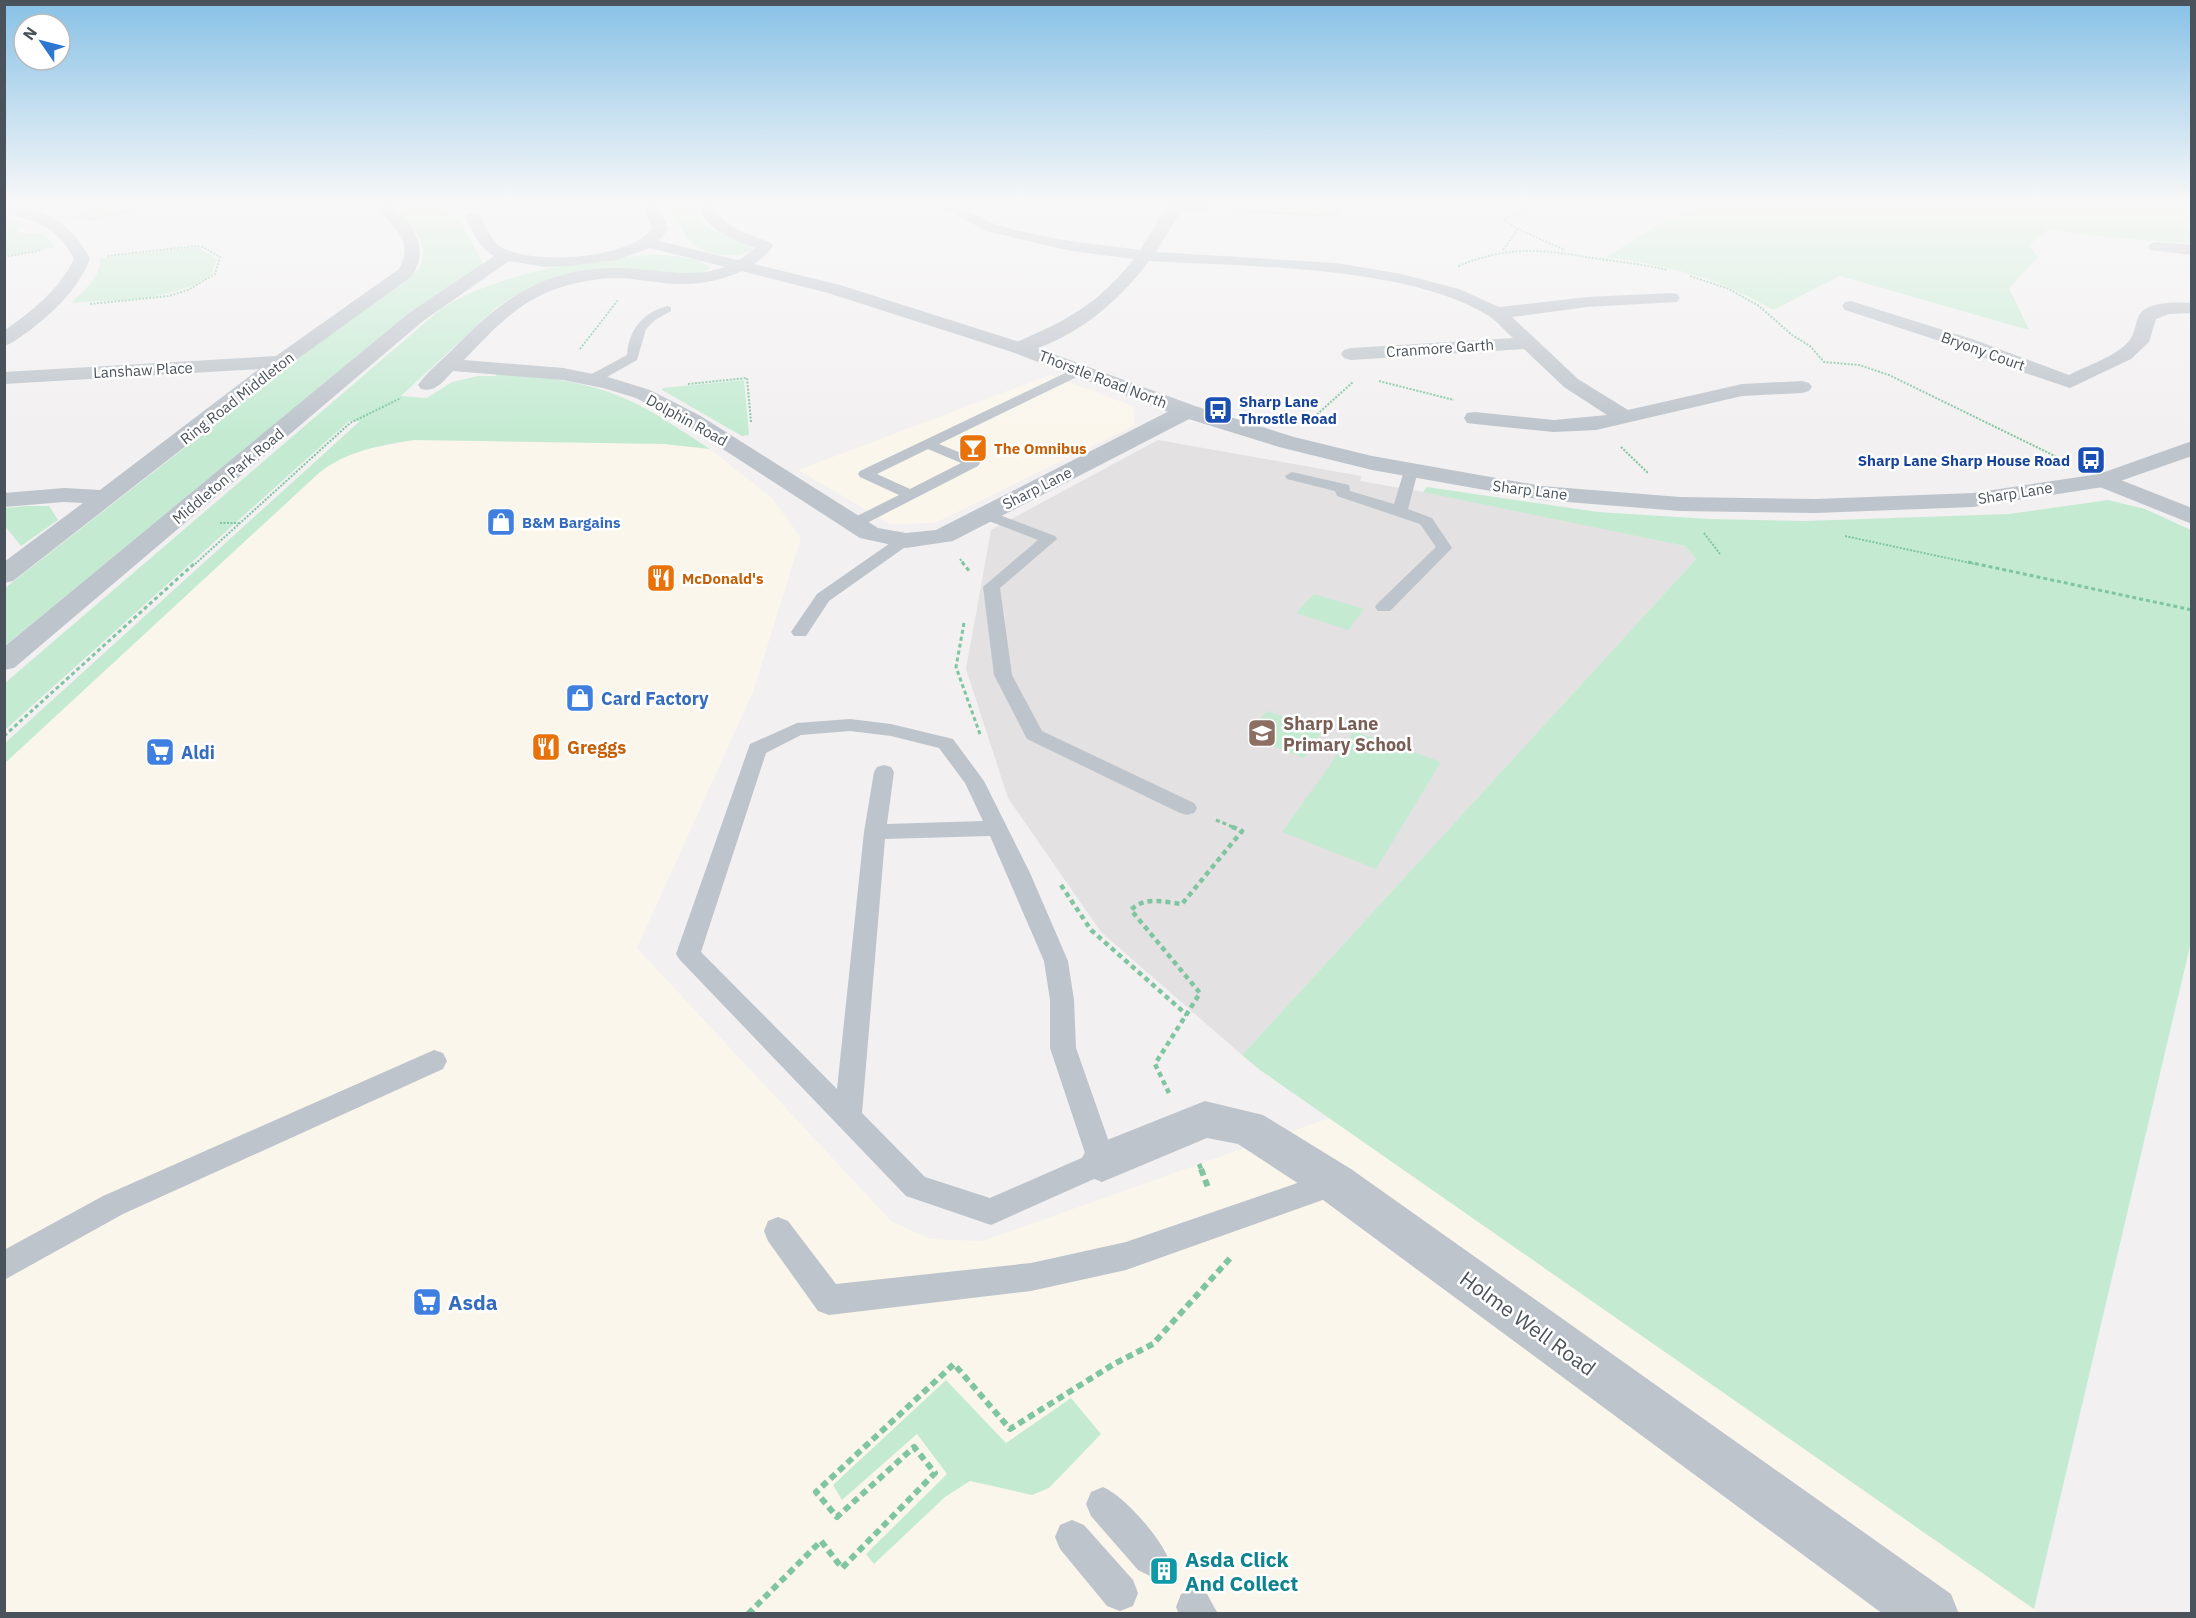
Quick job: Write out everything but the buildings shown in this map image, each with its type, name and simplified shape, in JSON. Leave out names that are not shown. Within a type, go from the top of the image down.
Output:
[{"type":"street","points":[[4,340],[47,308],[73,281]]},
{"type":"street","name":"Ring Road Middleton","points":[[4,575],[281,362],[393,281]]},
{"type":"street","name":"Middleton Park Road","points":[[4,662],[416,317],[471,281]]},
{"type":"street","name":"Middleton Park Road","points":[[453,293],[494,281]]},
{"type":"street","points":[[428,385],[512,304],[531,292],[572,281]]},
{"type":"street","name":"Thorstle Road North","points":[[796,281],[834,290],[1019,348],[1187,411]]},
{"type":"street","points":[[1019,348],[1067,328],[1097,308],[1127,281]]},
{"type":"street","points":[[1407,281],[1431,286],[1474,301],[1497,314],[1571,383],[1626,418]]},
{"type":"street","points":[[1497,314],[1587,302],[1671,298]]},
{"type":"street","name":"Bryony Court","points":[[1851,306],[1896,321],[2063,386],[2124,355],[2139,342],[2148,316],[2157,310],[2173,307],[2192,308]]},
{"type":"street","points":[[1896,321],[1925,309]]},
{"type":"street","name":"Cranmore Garth","points":[[1351,354],[1529,343]]},
{"type":"street","name":"Lanshaw Place","points":[[4,378],[281,362]]},
{"type":"street","name":"Dolphin Road","points":[[449,365],[561,373],[631,390],[672,408],[869,533],[902,542]]},
{"type":"street","points":[[1475,418],[1554,426],[1596,424],[1742,390],[1802,387]]},
{"type":"street","name":"Sharp Lane","points":[[902,542],[921,542],[944,536],[1187,411],[1287,442],[1411,471],[1542,493],[1680,504],[1816,506],[1973,500],[2103,480],[2192,448]]},
{"type":"street","points":[[2103,480],[2192,517]]},
{"type":"street","points":[[4,500],[64,495],[108,497]]},
{"type":"street","name":"Holme Well Road","points":[[1102,1162],[1205,1119],[1248,1128],[1335,1184],[1931,1614]]},
{"type":"lane","points":[[593,379],[633,357],[634,337],[650,317],[667,309]]},
{"type":"lane","points":[[911,495],[865,474],[1080,370]]},
{"type":"lane","points":[[855,523],[973,463],[928,444]]},
{"type":"lane","points":[[1400,511],[1411,471]]},
{"type":"lane","points":[[1292,476],[1344,488],[1342,493],[1426,521],[1444,548],[1384,607]]},
{"type":"lane","points":[[986,515],[1049,539],[991,587],[1004,675],[1034,735],[1187,808]]},
{"type":"lane","points":[[800,632],[823,598],[902,542]]},
{"type":"lane","points":[[850,725],[891,730],[946,743],[974,781],[1056,961],[1062,1000],[1063,1048],[1102,1162],[991,1212],[916,1187],[848,1117],[688,954],[757,749],[797,729],[850,725]]},
{"type":"lane","points":[[848,1117],[875,832],[884,772]]},
{"type":"lane","points":[[875,832],[997,828]]},
{"type":"lane","points":[[4,1266],[113,1205],[434,1061]]},
{"type":"lane","points":[[778,1231],[829,1300],[1031,1277],[1126,1256],[1335,1184]]},
{"type":"lane","points":[[1103,1503],[1150,1558]]},
{"type":"lane","points":[[1072,1536],[1120,1593]]},
{"type":"path","points":[[47,308],[178,294],[203,281]]},
{"type":"path","points":[[561,373],[633,281]]},
{"type":"path","points":[[1431,286],[1438,281]]},
{"type":"path","points":[[1704,281],[1729,289],[1759,306],[1792,335],[1810,346],[1824,362],[1859,365],[1889,375],[2103,480]]},
{"type":"path","points":[[1287,442],[1385,352]]},
{"type":"path","points":[[1358,376],[1459,401],[1475,418]]},
{"type":"path","points":[[4,736],[350,423],[428,385]]},
{"type":"path","points":[[1596,424],[1680,504]]},
{"type":"path","points":[[944,536],[972,576]]},
{"type":"path","points":[[1845,536],[2192,610]]},
{"type":"path","points":[[964,622],[956,667],[982,742]]},
{"type":"path","points":[[1059,882],[1091,930],[1188,1015],[1200,993],[1131,910],[1134,904],[1142,901],[1182,904],[1242,831],[1187,808]]},
{"type":"path","points":[[748,1614],[821,1541],[842,1568],[935,1473],[914,1447],[837,1517],[816,1492],[954,1365],[1010,1429],[1113,1364],[1153,1344],[1233,1254]]},
{"type":"shaded area","name":"The Omnibus","points":[[1050,375],[1133,406],[1135,425],[935,523],[890,524],[798,470]]},
{"type":"shaded area","points":[[414,440],[664,444],[710,449],[772,498],[801,538],[753,692],[637,948],[891,1221],[930,1239],[983,1241],[1329,1118],[2039,1613],[5,1614],[5,763],[320,472],[336,460],[359,451]]},
{"type":"shaded area","name":"Sharp Lane Primary School","points":[[1158,440],[1361,476],[1360,481],[1470,500],[1685,546],[1696,559],[1242,1055],[1101,932],[1008,798],[966,669],[991,530]]},
{"type":"green space","points":[[92,281],[201,281],[178,291],[161,295],[71,303]]},
{"type":"green space","points":[[403,281],[464,281],[412,311],[5,646],[5,588],[325,338]]},
{"type":"green space","points":[[503,281],[583,281],[531,288],[512,297],[496,308],[401,396],[427,398],[452,382],[478,376],[495,376],[499,373],[564,381],[611,393],[637,404],[710,449],[664,444],[414,440],[353,454],[320,472],[5,763],[5,743],[360,421],[349,421],[5,730],[5,683],[441,309],[487,286]]},
{"type":"green space","points":[[1712,281],[1831,281],[1773,310],[1752,298]]},
{"type":"green space","points":[[1856,281],[2016,281],[2009,288],[2029,330]]},
{"type":"green space","points":[[744,380],[749,435],[742,436],[662,390],[663,388]]},
{"type":"green space","points":[[1427,487],[1598,512],[1710,519],[1805,521],[2009,514],[2108,500],[2145,509],[2191,530],[2191,942],[2034,1609],[1260,1070],[1242,1055],[1696,559],[1685,546],[1423,492]]},
{"type":"green space","points":[[49,506],[58,520],[21,546],[5,526],[5,508]]},
{"type":"green space","points":[[1314,594],[1364,609],[1348,630],[1296,613]]},
{"type":"green space","points":[[1267,711],[1323,730],[1304,758],[1246,736]]},
{"type":"green space","points":[[1354,731],[1441,762],[1376,869],[1282,832]]},
{"type":"green space","points":[[946,1380],[1006,1443],[1071,1398],[1101,1434],[1049,1488],[1032,1495],[970,1481],[945,1497],[874,1564],[866,1554],[947,1474],[917,1434],[842,1500],[833,1485]]},
{"type":"place","name":"Sharp Lane Throstle Road","points":[[1218,410]]},
{"type":"place","name":"The Omnibus","points":[[973,448]]},
{"type":"place","name":"Sharp Lane Sharp House Road","points":[[2091,460]]},
{"type":"place","name":"B&M Bargains","points":[[501,522]]},
{"type":"place","name":"McDonald's","points":[[661,578]]},
{"type":"place","name":"Card Factory","points":[[580,698]]},
{"type":"place","name":"Sharp Lane Primary School","points":[[1262,733]]},
{"type":"place","name":"Greggs","points":[[546,747]]},
{"type":"place","name":"Aldi","points":[[160,752]]},
{"type":"place","name":"Asda","points":[[427,1302]]},
{"type":"place","name":"Asda Click And Collect","points":[[1164,1571]]}]
